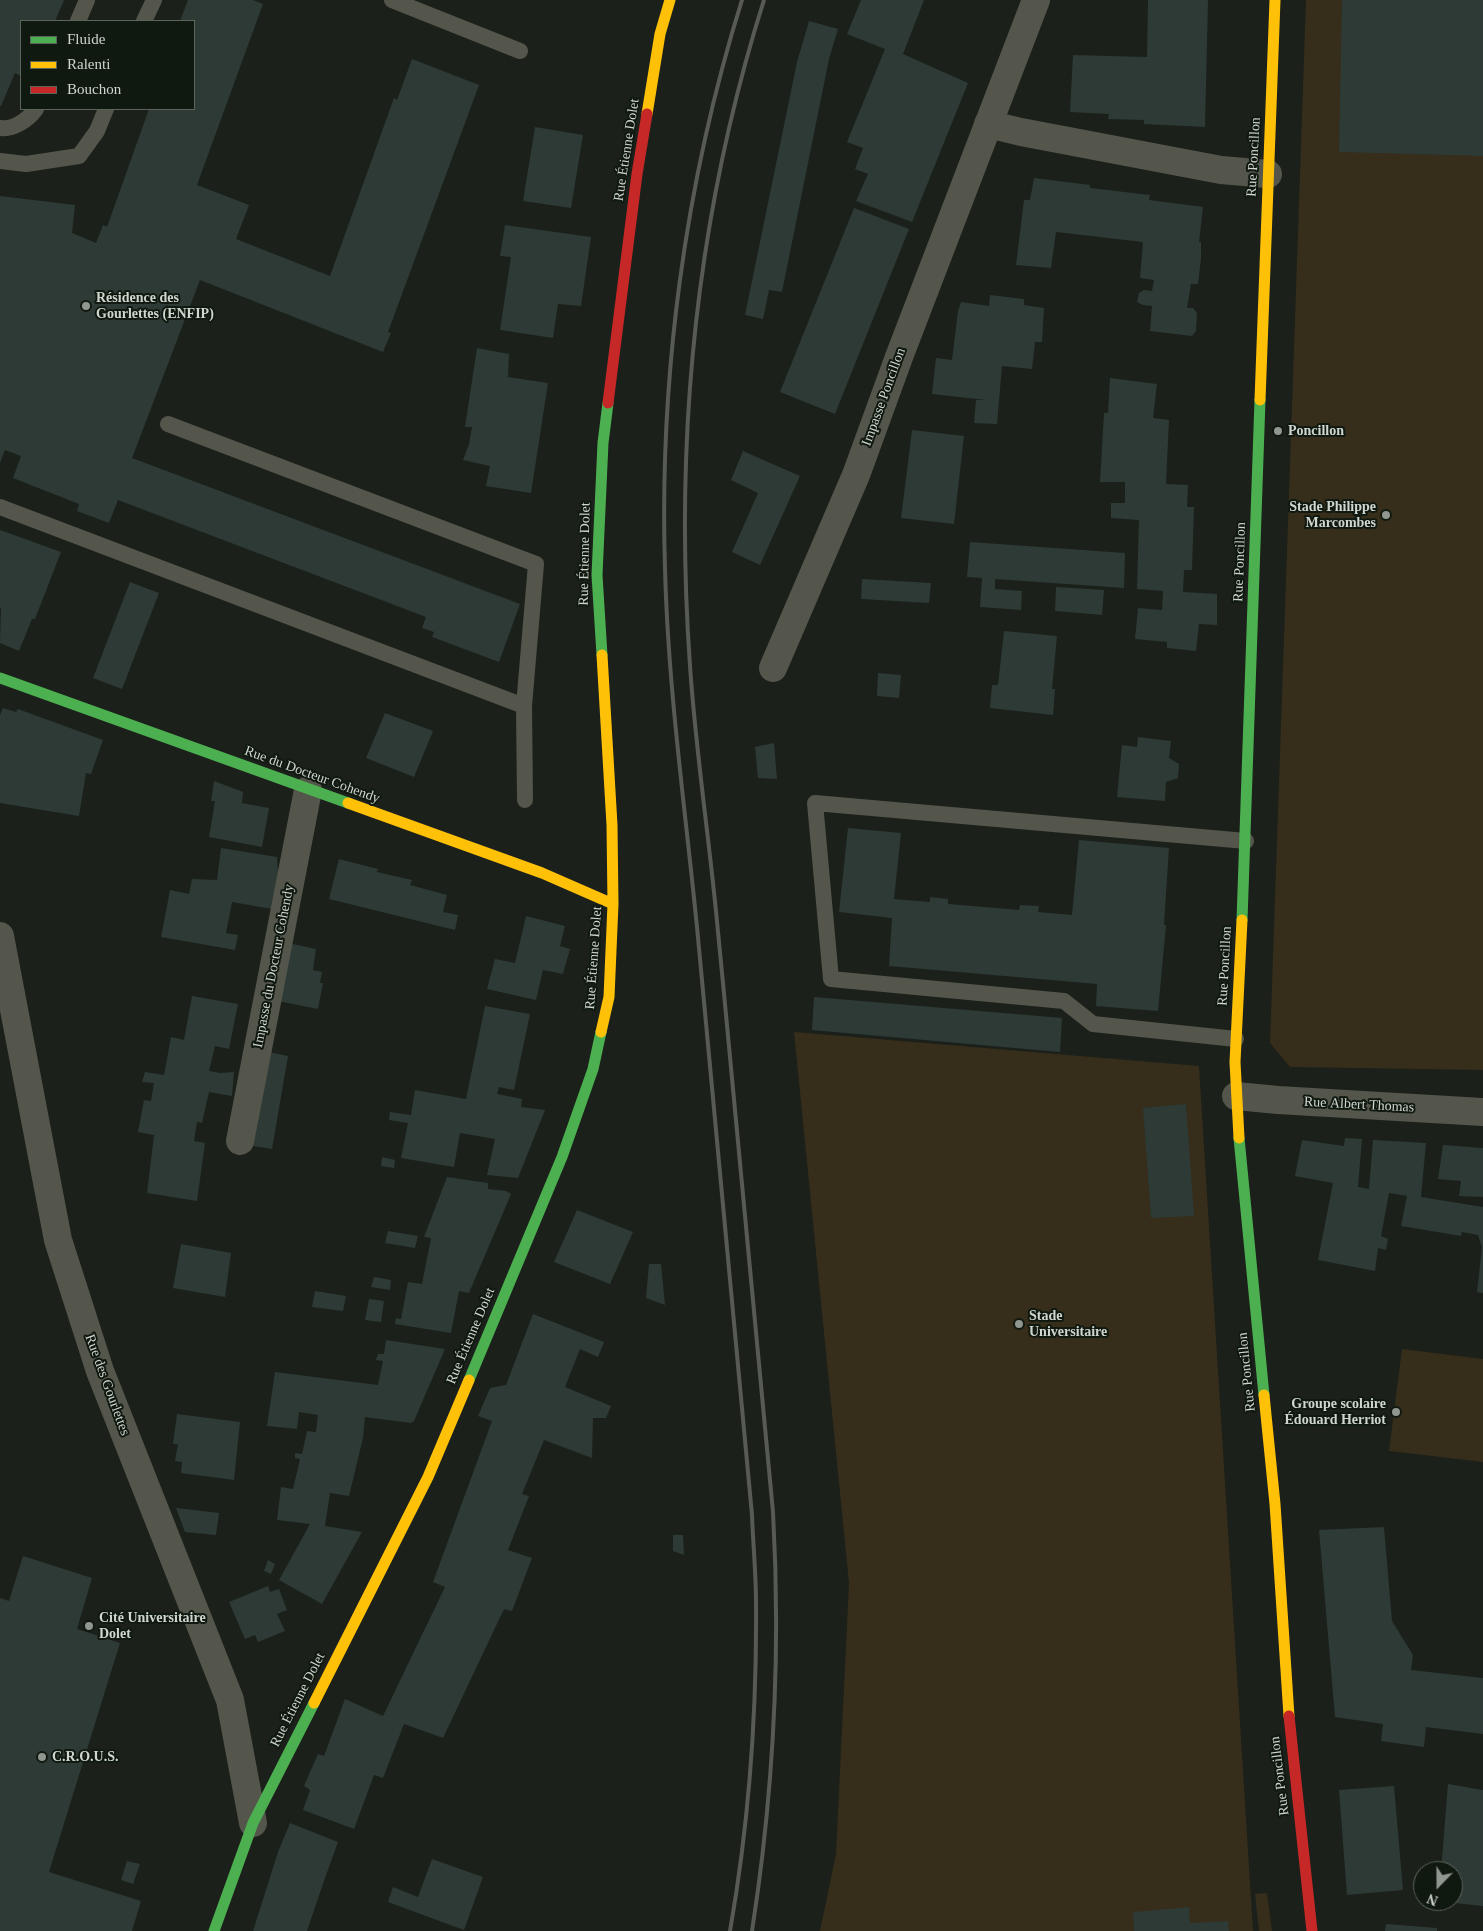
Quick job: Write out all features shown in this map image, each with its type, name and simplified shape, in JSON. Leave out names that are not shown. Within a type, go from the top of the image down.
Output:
[{"type":"street","name":"Rue Étienne Dolet","points":[[214,1931],[253,1823],[428,1477],[562,1157],[593,1069],[609,997],[613,904],[612,825],[598,575],[603,443],[637,174],[660,34],[670,0]]},
{"type":"street","name":"Impasse Poncillon","points":[[773,668],[856,475],[1036,0]]},
{"type":"street","name":"Rue Poncillon","points":[[1276,0],[1268,174],[1246,841],[1236,1039],[1236,1096],[1275,1504],[1291,1740],[1312,1931]]},
{"type":"street","points":[[988,124],[1221,170],[1268,174]]},
{"type":"street","name":"Rue du Docteur Cohendy","points":[[0,678],[542,873],[613,904]]},
{"type":"street","name":"Impasse du Docteur Cohendy","points":[[240,1141],[308,790]]},
{"type":"street","name":"Rue des Gourlettes","points":[[0,936],[58,1240],[100,1371],[230,1700],[253,1823]]},
{"type":"street","name":"Rue Albert Thomas","points":[[1236,1096],[1483,1112]]},
{"type":"lane","points":[[78,20],[87,0]]},
{"type":"lane","points":[[144,20],[154,0]]},
{"type":"lane","points":[[392,0],[520,51]]},
{"type":"lane","points":[[0,128],[8,129],[31,116],[35,110]]},
{"type":"lane","points":[[0,161],[26,164],[79,156],[97,131],[106,110]]},
{"type":"lane","points":[[168,424],[536,564],[524,706],[525,800]]},
{"type":"lane","points":[[0,507],[524,706]]},
{"type":"lane","points":[[1236,1039],[1094,1024],[1064,1001],[831,979],[815,803],[1246,841]]},
{"type":"shaded area","name":"Stade Philippe Marcombes","points":[[1306,0],[1483,0],[1483,1070],[1290,1067],[1270,1043]]},
{"type":"shaded area","name":"Stade Universitaire","points":[[794,1032],[1199,1066],[1253,1931],[820,1931],[836,1854],[849,1583]]},
{"type":"shaded area","points":[[1402,1349],[1483,1359],[1483,1462],[1389,1451]]},
{"type":"shaded area","points":[[1267,1893],[1272,1931],[1259,1931],[1255,1894]]},
{"type":"building","points":[[0,0],[64,0],[55,20],[20,20],[20,76],[15,73],[0,106]]},
{"type":"building","name":"Résidence des Gourlettes (ENFIP)","points":[[188,0],[253,0],[263,4],[197,185],[249,205],[236,239],[330,276],[394,98],[397,100],[412,59],[479,85],[388,332],[391,333],[383,352],[200,280],[132,458],[520,604],[499,662],[432,637],[434,632],[422,628],[426,617],[118,500],[109,523],[77,511],[79,504],[13,478],[21,456],[5,450],[0,463],[0,196],[75,205],[72,233],[96,243],[103,225],[107,227],[149,110],[195,110],[195,20],[180,20]]},
{"type":"building","points":[[861,0],[924,0],[903,54],[968,83],[912,222],[856,201],[868,174],[855,169],[863,148],[847,142],[885,49],[847,34]]},
{"type":"building","points":[[1148,0],[1208,0],[1205,127],[1144,124],[1144,120],[1108,119],[1109,114],[1070,112],[1073,55],[1147,57]]},
{"type":"building","points":[[1342,0],[1483,0],[1483,156],[1339,152]]},
{"type":"building","points":[[809,21],[838,29],[829,59],[782,292],[769,290],[763,319],[745,315],[797,62]]},
{"type":"building","points":[[535,127],[583,135],[571,208],[523,201]]},
{"type":"building","points":[[1034,178],[1090,185],[1090,188],[1150,195],[1149,200],[1203,207],[1199,242],[1201,242],[1201,259],[1198,284],[1191,284],[1187,308],[1193,308],[1197,313],[1196,331],[1192,336],[1150,331],[1152,306],[1137,302],[1139,293],[1144,290],[1152,291],[1154,280],[1140,278],[1143,242],[1056,232],[1051,268],[1016,265],[1024,200],[1030,200]]},
{"type":"building","points":[[854,208],[909,229],[835,414],[780,392]]},
{"type":"building","points":[[505,225],[591,237],[581,306],[558,304],[553,338],[500,330],[511,257],[500,256]]},
{"type":"building","points":[[990,295],[1024,299],[1024,305],[1044,308],[1042,342],[1035,342],[1032,369],[1002,366],[997,424],[974,423],[976,400],[986,400],[932,394],[936,358],[952,360],[958,311],[961,302],[989,306]]},
{"type":"building","points":[[477,348],[509,354],[508,377],[548,383],[531,493],[486,486],[490,466],[463,460],[469,444],[472,427],[465,427]]},
{"type":"building","points":[[1110,378],[1157,384],[1153,418],[1169,420],[1166,484],[1188,485],[1187,507],[1194,507],[1192,570],[1184,570],[1183,592],[1217,594],[1217,625],[1199,624],[1196,651],[1167,648],[1167,642],[1135,639],[1138,608],[1162,610],[1163,591],[1137,589],[1139,520],[1111,518],[1111,503],[1125,503],[1125,482],[1100,482],[1104,413],[1108,413]]},
{"type":"building","points":[[912,430],[964,436],[954,524],[901,518]]},
{"type":"building","points":[[743,451],[800,476],[760,565],[732,552],[758,493],[731,480]]},
{"type":"building","points":[[0,530],[61,552],[35,619],[32,619],[19,651],[0,643]]},
{"type":"building","points":[[970,542],[1125,553],[1124,588],[995,579],[995,589],[1022,591],[1021,610],[980,607],[982,578],[967,577]]},
{"type":"building","points":[[862,579],[931,583],[929,603],[861,599]]},
{"type":"building","points":[[130,582],[159,593],[122,689],[93,678]]},
{"type":"building","points":[[1056,587],[1104,590],[1102,615],[1055,611]]},
{"type":"building","points":[[1004,631],[1057,636],[1052,689],[1055,689],[1053,715],[990,708],[992,685],[998,685]]},
{"type":"building","points":[[878,673],[901,675],[899,698],[877,696]]},
{"type":"building","points":[[3,708],[16,712],[18,709],[103,740],[91,774],[86,773],[79,816],[0,803],[0,715]]},
{"type":"building","points":[[385,713],[433,731],[414,777],[366,758]]},
{"type":"building","points":[[1138,737],[1171,741],[1169,758],[1179,764],[1178,778],[1166,782],[1165,801],[1117,797],[1122,745],[1137,747]]},
{"type":"building","points":[[774,743],[777,779],[758,778],[755,747]]},
{"type":"building","points":[[214,781],[243,792],[242,803],[269,808],[262,847],[209,837],[215,801],[211,801]]},
{"type":"building","points":[[848,828],[901,833],[894,899],[930,902],[930,897],[948,899],[948,904],[1019,910],[1020,905],[1039,906],[1038,912],[1072,915],[1079,840],[1169,848],[1164,925],[1166,925],[1158,1011],[1096,1006],[1097,984],[889,966],[892,918],[839,912]]},
{"type":"building","points":[[221,848],[277,857],[278,872],[272,909],[232,902],[226,933],[238,935],[235,950],[161,937],[170,890],[189,894],[192,879],[217,880]]},
{"type":"building","points":[[339,859],[378,869],[377,872],[412,880],[410,885],[447,895],[443,912],[458,915],[455,930],[329,899]]},
{"type":"building","points":[[526,916],[565,926],[560,946],[570,949],[563,974],[543,970],[536,1000],[487,989],[495,959],[515,963]]},
{"type":"building","points":[[288,943],[316,949],[313,970],[322,972],[320,983],[323,983],[318,1009],[278,1001]]},
{"type":"building","points":[[192,996],[238,1004],[229,1049],[215,1046],[209,1071],[220,1073],[234,1072],[232,1096],[209,1092],[202,1123],[197,1122],[194,1141],[205,1143],[197,1201],[147,1193],[154,1135],[138,1132],[144,1100],[151,1101],[154,1083],[142,1082],[145,1072],[164,1075],[171,1037],[184,1040]]},
{"type":"building","points":[[814,997],[1062,1018],[1060,1052],[812,1030]]},
{"type":"building","points":[[485,1006],[530,1014],[514,1090],[499,1087],[497,1094],[522,1099],[521,1107],[545,1110],[518,1178],[487,1175],[495,1139],[460,1133],[454,1167],[401,1158],[408,1123],[389,1120],[390,1112],[411,1115],[415,1090],[466,1099]]},
{"type":"building","points":[[269,1052],[288,1056],[272,1149],[253,1146]]},
{"type":"building","points":[[1186,1104],[1194,1216],[1151,1218],[1143,1108]]},
{"type":"building","points":[[1345,1138],[1362,1139],[1358,1187],[1369,1189],[1373,1140],[1426,1143],[1421,1197],[1483,1207],[1483,1293],[1477,1292],[1482,1247],[1478,1235],[1462,1232],[1461,1236],[1401,1226],[1407,1196],[1389,1193],[1381,1236],[1388,1239],[1386,1250],[1378,1248],[1375,1271],[1318,1260],[1333,1183],[1295,1176],[1302,1140],[1344,1146]]},
{"type":"building","points":[[1443,1145],[1483,1148],[1483,1197],[1459,1196],[1461,1181],[1438,1179]]},
{"type":"building","points":[[382,1157],[395,1160],[394,1168],[381,1166]]},
{"type":"building","points":[[447,1177],[488,1183],[488,1189],[506,1191],[511,1194],[469,1293],[459,1291],[451,1333],[395,1324],[396,1318],[401,1319],[408,1282],[422,1284],[431,1238],[424,1237]]},
{"type":"building","points":[[577,1210],[633,1232],[610,1284],[554,1262]]},
{"type":"building","points":[[388,1231],[418,1236],[415,1248],[385,1243]]},
{"type":"building","points":[[181,1244],[231,1253],[225,1297],[173,1288]]},
{"type":"building","points":[[649,1264],[661,1264],[665,1305],[646,1298]]},
{"type":"building","points":[[374,1277],[391,1280],[390,1290],[371,1287]]},
{"type":"building","points":[[315,1291],[346,1296],[343,1311],[312,1307]]},
{"type":"building","points":[[369,1299],[384,1301],[381,1322],[365,1320]]},
{"type":"building","points":[[533,1314],[604,1342],[598,1357],[580,1349],[565,1387],[611,1406],[606,1418],[593,1418],[592,1458],[544,1440],[522,1494],[529,1496],[508,1550],[532,1558],[512,1611],[504,1609],[443,1738],[404,1724],[383,1778],[374,1775],[354,1829],[303,1810],[310,1790],[304,1786],[318,1754],[324,1756],[345,1699],[383,1716],[445,1587],[433,1582],[492,1421],[478,1416],[490,1388],[506,1385]]},
{"type":"building","points":[[386,1340],[445,1349],[414,1421],[411,1423],[365,1417],[363,1438],[349,1496],[330,1493],[325,1526],[362,1532],[322,1604],[279,1580],[310,1524],[277,1520],[281,1487],[293,1489],[300,1459],[295,1458],[295,1453],[302,1454],[307,1431],[316,1432],[318,1415],[299,1412],[297,1429],[267,1426],[275,1372],[378,1385],[383,1361],[376,1360],[378,1354],[384,1354]]},
{"type":"building","points":[[177,1414],[240,1422],[234,1480],[181,1473],[182,1462],[175,1461],[178,1444],[173,1444]]},
{"type":"building","points":[[176,1508],[219,1513],[216,1535],[185,1532]]},
{"type":"building","points":[[1384,1527],[1392,1621],[1413,1655],[1411,1670],[1483,1678],[1483,1734],[1426,1727],[1424,1747],[1381,1741],[1383,1724],[1335,1717],[1319,1530]]},
{"type":"building","points":[[673,1535],[683,1535],[684,1555],[673,1551]]},
{"type":"building","name":"C.R.O.U.S.","points":[[23,1556],[92,1578],[77,1629],[120,1643],[49,1872],[141,1901],[132,1931],[0,1931],[0,1598],[9,1601]]},
{"type":"building","points":[[268,1560],[275,1564],[271,1574],[264,1571]]},
{"type":"building","points":[[268,1586],[270,1592],[279,1589],[287,1610],[277,1614],[285,1631],[258,1642],[255,1635],[245,1639],[229,1602]]},
{"type":"building","points":[[1448,1784],[1483,1790],[1483,1906],[1463,1904],[1463,1861],[1442,1861]]},
{"type":"building","points":[[1394,1786],[1403,1890],[1347,1895],[1339,1790]]},
{"type":"building","points":[[290,1823],[338,1842],[307,1931],[253,1931],[278,1852]]},
{"type":"building","points":[[432,1859],[483,1877],[464,1930],[388,1902],[393,1887],[418,1897]]},
{"type":"building","points":[[127,1861],[140,1864],[133,1884],[121,1880]]},
{"type":"building","points":[[1189,1907],[1190,1923],[1228,1921],[1229,1931],[1134,1931],[1133,1912]]},
{"type":"building","points":[[1386,1924],[1437,1928],[1437,1931],[1385,1931]]},
{"type":"railway","points":[[730,1931],[737,1890],[751,1767],[755,1685],[756,1580],[752,1515],[697,927],[673,703],[665,568],[664,496],[666,424],[672,352],[691,209],[722,69],[742,0]]},
{"type":"railway","points":[[752,1931],[766,1826],[774,1722],[776,1618],[773,1512],[715,899],[699,766],[690,666],[686,582],[685,497],[688,413],[706,246],[722,163],[741,81],[764,0]]},
{"type":"traffic: fast","points":[[1242,920],[1260,400]]},
{"type":"traffic: fast","points":[[602,655],[597,575],[603,443],[608,403]]},
{"type":"traffic: fast","points":[[0,678],[348,803]]},
{"type":"traffic: fast","points":[[469,1380],[562,1157],[593,1069],[601,1032]]},
{"type":"traffic: fast","points":[[1239,1138],[1264,1395]]},
{"type":"traffic: fast","points":[[214,1931],[253,1823],[314,1703]]},
{"type":"traffic: slow","points":[[647,114],[660,34],[670,0]]},
{"type":"traffic: slow","points":[[1260,400],[1275,0]]},
{"type":"traffic: slow","points":[[601,1032],[609,997],[613,904],[612,825],[602,655]]},
{"type":"traffic: slow","points":[[348,803],[542,873],[613,904]]},
{"type":"traffic: slow","points":[[1239,1138],[1235,1062],[1242,920]]},
{"type":"traffic: slow","points":[[314,1703],[428,1477],[469,1380]]},
{"type":"traffic: slow","points":[[1264,1395],[1275,1504],[1289,1716]]},
{"type":"traffic: jam","points":[[608,403],[637,174],[647,114]]},
{"type":"traffic: jam","points":[[1289,1716],[1312,1931]]},
{"type":"place","name":"Résidence des Gourlettes (ENFIP)","points":[[86,306]]},
{"type":"place","name":"Poncillon","points":[[1278,431]]},
{"type":"place","name":"Stade Philippe Marcombes","points":[[1386,515]]},
{"type":"place","name":"Stade Universitaire","points":[[1019,1324]]},
{"type":"place","name":"Groupe scolaire Édouard Herriot","points":[[1396,1412]]},
{"type":"place","name":"Cité Universitaire Dolet","points":[[89,1626]]},
{"type":"place","name":"C.R.O.U.S.","points":[[42,1757]]}]
